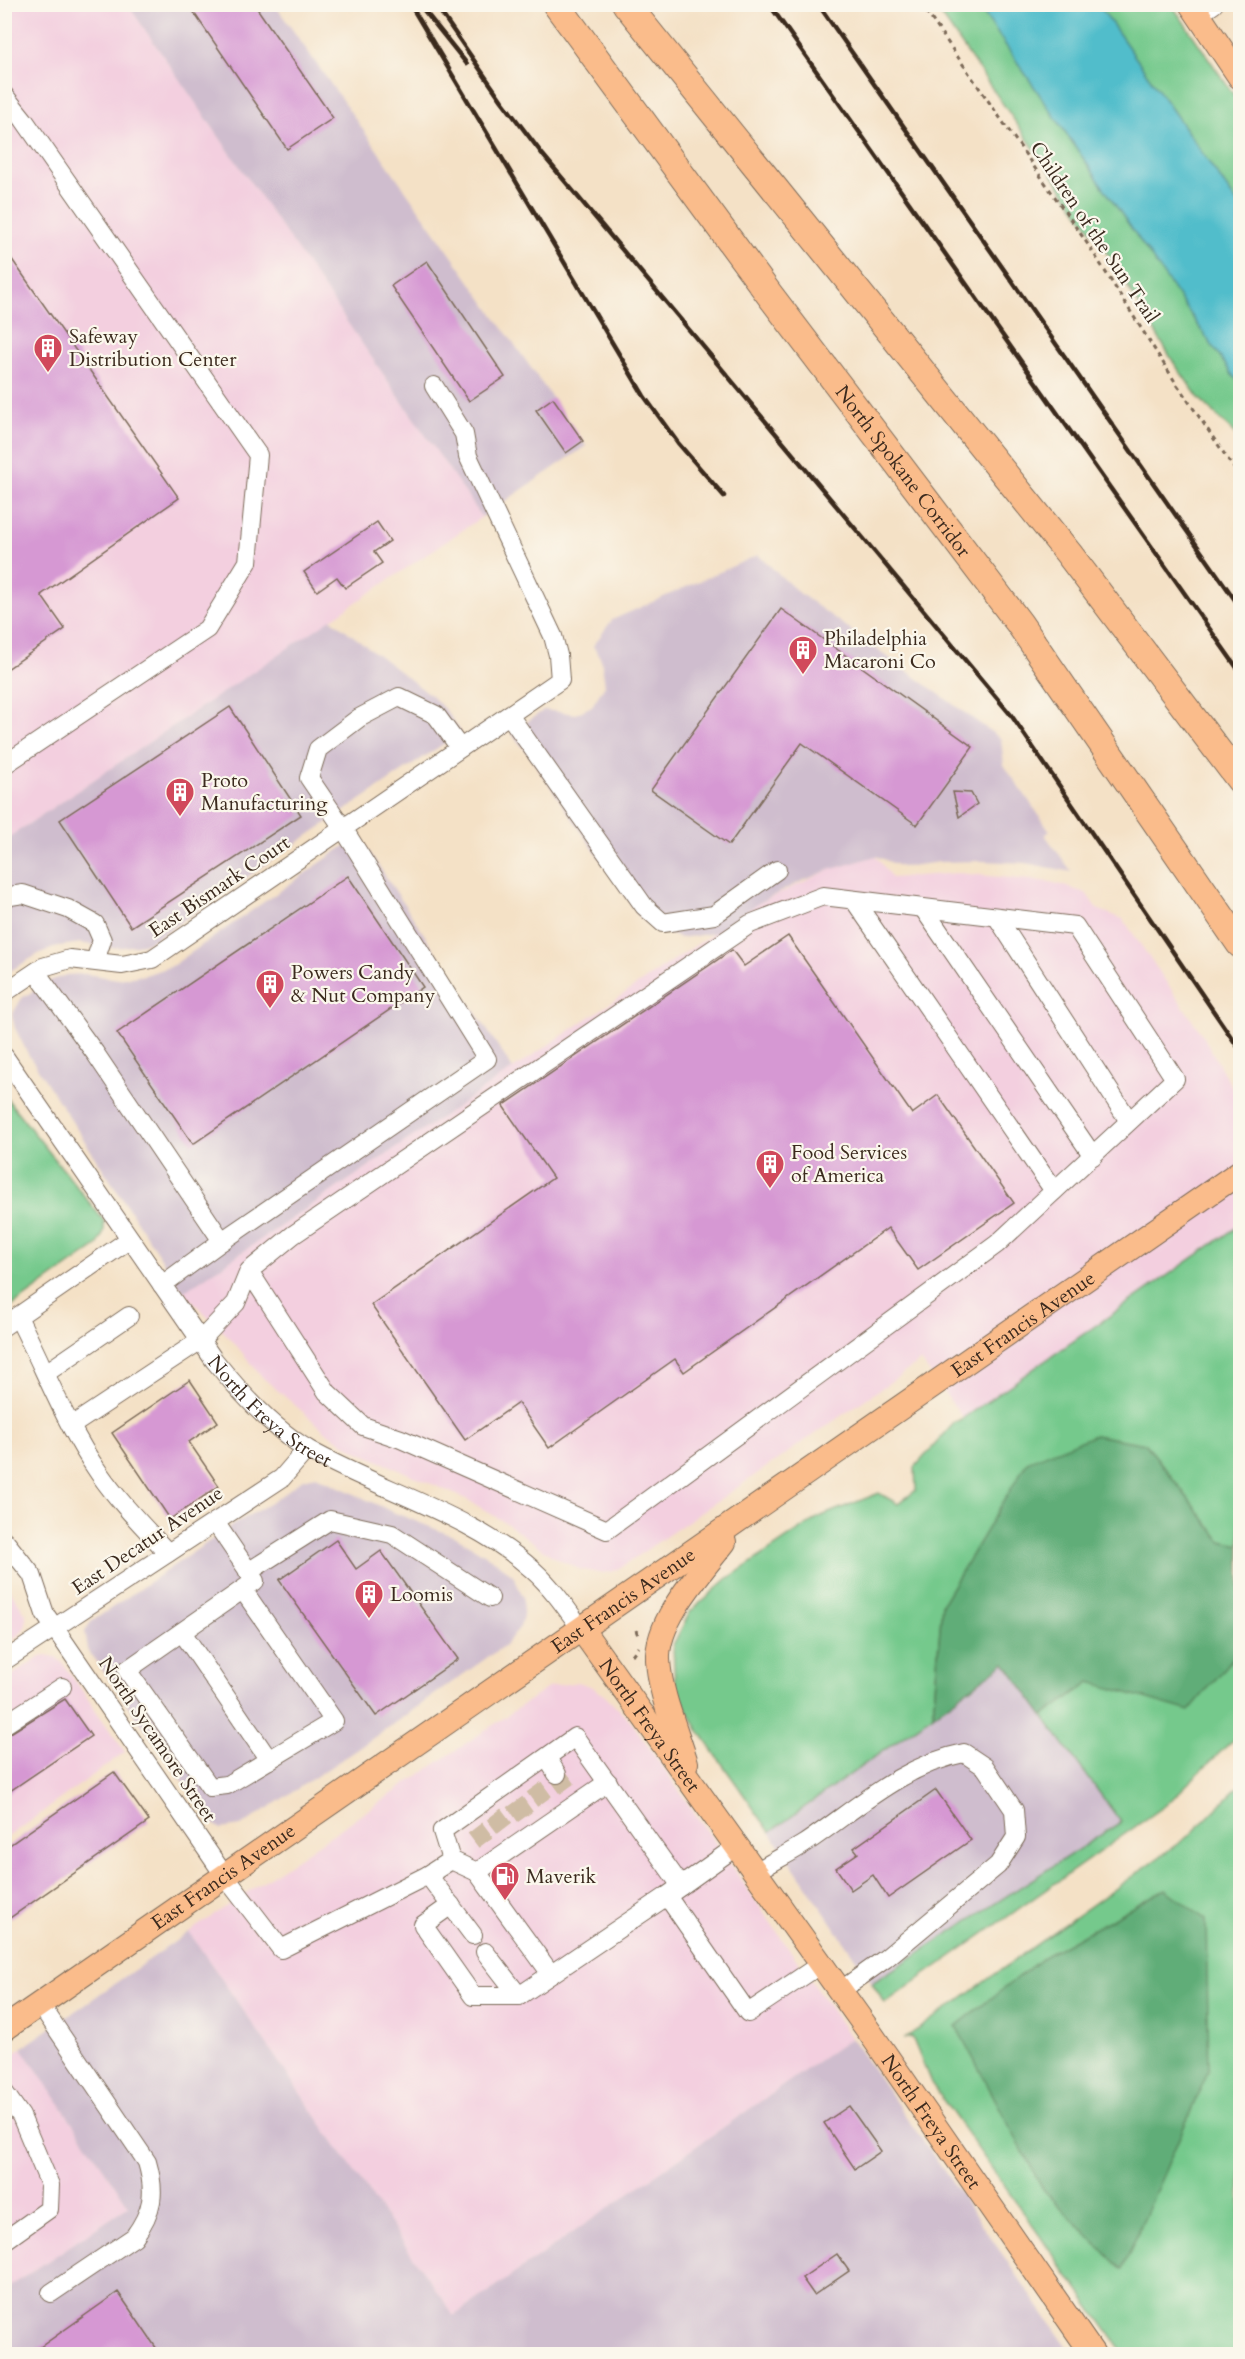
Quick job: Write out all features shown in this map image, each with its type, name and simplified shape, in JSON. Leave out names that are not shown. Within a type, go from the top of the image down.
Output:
[{"type":"highway","name":"North Spokane Corridor","points":[[556,4],[769,294],[1019,623],[1240,944]]},
{"type":"highway","points":[[626,4],[1069,554],[1240,780]]},
{"type":"main road","points":[[1201,8],[1240,77]]},
{"type":"main road","name":"East Francis Avenue","points":[[4,2029],[1239,1173]]},
{"type":"main road","points":[[692,1782],[661,1678],[658,1658],[660,1646],[667,1625],[692,1582],[740,1521]]},
{"type":"main road","name":"North Freya Street","points":[[582,1630],[821,1964],[1093,2355]]},
{"type":"street","points":[[4,95],[24,120],[258,455],[248,562],[207,628],[4,765]]},
{"type":"street","name":"East Bismark Court","points":[[4,993],[43,967],[69,959],[94,960],[122,965],[152,959],[560,680],[558,655],[553,636],[468,456],[464,434],[434,386]]},
{"type":"street","points":[[162,1285],[222,1241],[488,1059],[343,828],[309,778],[318,749],[359,717],[399,698],[436,715],[460,748]]},
{"type":"street","points":[[509,715],[644,906],[663,923],[714,915],[777,870]]},
{"type":"street","points":[[4,897],[23,894],[68,909],[95,924],[102,940],[94,960]]},
{"type":"street","points":[[71,1426],[201,1341],[236,1303],[249,1271],[293,1235],[750,924],[823,896],[1075,926],[1175,1079],[997,1244],[607,1530],[401,1439],[363,1426],[327,1392],[249,1271]]},
{"type":"street","points":[[854,900],[1054,1191]]},
{"type":"street","points":[[923,908],[1093,1156]]},
{"type":"street","points":[[996,917],[1130,1121]]},
{"type":"street","points":[[36,972],[95,1053],[222,1241]]},
{"type":"street","name":"North Freya Street","points":[[4,1056],[201,1341],[239,1392],[308,1449],[422,1502],[500,1545],[534,1570],[582,1630]]},
{"type":"street","points":[[130,1239],[11,1322],[46,1373],[71,1426],[98,1472],[124,1507],[168,1553]]},
{"type":"street","points":[[46,1373],[129,1316]]},
{"type":"street","name":"East Decatur Avenue","points":[[4,1662],[282,1478],[308,1449]]},
{"type":"street","points":[[248,1572],[330,1520],[392,1534],[490,1598]]},
{"type":"street","points":[[215,1522],[255,1581],[127,1670],[210,1787],[227,1785],[334,1721],[243,1590]]},
{"type":"street","name":"North Sycamore Street","points":[[4,1540],[32,1575],[45,1614],[224,1875],[281,1949],[428,1875]]},
{"type":"street","points":[[182,1632],[269,1760]]},
{"type":"street","points":[[4,1725],[62,1687]]},
{"type":"street","points":[[551,1974],[477,1872],[451,1860],[442,1831],[470,1821],[510,1794],[529,1780],[546,1758],[575,1737],[608,1782],[748,2013],[821,1964]]},
{"type":"street","points":[[756,1872],[804,1844],[874,1793],[938,1758],[964,1753],[985,1767],[1014,1810],[1016,1837],[998,1865],[885,1959],[840,1991]]},
{"type":"street","points":[[546,1758],[557,1774]]},
{"type":"street","points":[[477,1872],[492,1851],[573,1796],[608,1782]]},
{"type":"street","points":[[451,1905],[423,1925],[473,1996],[519,1996],[737,1846]]},
{"type":"street","points":[[451,1860],[428,1875],[473,1935]]},
{"type":"street","points":[[485,1952],[519,1996]]},
{"type":"street","points":[[40,2004],[147,2162],[152,2181],[152,2204],[134,2237],[51,2293]]},
{"type":"street","points":[[4,2092],[21,2116],[50,2185],[49,2209],[4,2241]]},
{"type":"path","name":"Children of the Sun Trail","points":[[921,4],[1089,246],[1174,380],[1240,477]]},
{"type":"shaded area","points":[[5,5],[128,5],[482,517],[5,840]]},
{"type":"shaded area","points":[[128,5],[275,5],[586,446],[482,517]]},
{"type":"shaded area","points":[[758,555],[798,592],[1001,739],[1004,765],[1050,831],[1045,835],[1072,872],[1026,863],[981,861],[940,862],[902,867],[876,856],[829,870],[800,882],[757,904],[715,933],[680,938],[653,928],[639,916],[526,751],[511,733],[544,710],[576,714],[592,706],[605,685],[601,659],[593,646],[612,620]]},
{"type":"shaded area","points":[[331,619],[433,697],[461,732],[157,938],[143,944],[124,947],[107,948],[81,943],[59,946],[40,953],[5,974],[5,840]]},
{"type":"shaded area","points":[[359,836],[513,1069],[183,1292],[28,1054],[15,1028],[12,1015],[22,998],[50,981],[66,975],[85,974],[118,979],[145,975],[172,966]]},
{"type":"shaded area","points":[[876,856],[892,878],[958,873],[1051,882],[1086,893],[1097,909],[1123,919],[1202,1034],[1240,1102],[1240,1225],[963,1418],[921,1361],[626,1564],[612,1572],[599,1573],[579,1569],[552,1556],[509,1525],[468,1500],[359,1452],[330,1435],[263,1378],[231,1339],[183,1292],[757,904],[829,870]]},
{"type":"shaded area","points":[[316,1476],[395,1513],[458,1538],[497,1562],[513,1575],[523,1597],[520,1627],[505,1645],[356,1750],[241,1826],[221,1829],[212,1823],[88,1650],[85,1631],[91,1622],[236,1523],[274,1501],[303,1479]]},
{"type":"shaded area","points":[[4,1581],[26,1614],[26,1625],[21,1633],[5,1645]]},
{"type":"shaded area","points":[[46,1655],[62,1662],[125,1752],[5,1839],[5,1680]]},
{"type":"shaded area","points":[[1005,1663],[1121,1822],[872,1983],[770,1832]]},
{"type":"shaded area","points":[[578,1682],[593,1687],[605,1696],[632,1723],[851,2038],[454,2316],[189,1932],[549,1687]]},
{"type":"shaded area","points":[[189,1932],[454,2316],[851,2038],[1072,2354],[5,2354],[5,2290],[129,2206],[22,2048]]},
{"type":"shaded area","points":[[22,2048],[129,2206],[5,2290],[5,2060]]},
{"type":"green space","points":[[934,5],[1172,5],[1240,104],[1240,439],[1198,397],[1174,363],[1111,259]]},
{"type":"green space","points":[[4,1095],[104,1221],[104,1232],[97,1246],[5,1311]]},
{"type":"green space","points":[[1240,1225],[1240,1545],[1221,1541],[1146,1444],[942,1604],[933,1715],[770,1832],[697,1728],[675,1686],[673,1645],[690,1612],[727,1579],[819,1517],[879,1493],[898,1504],[916,1490],[915,1467],[955,1422]]},
{"type":"green space","points":[[1095,1435],[1146,1444],[1221,1541],[1240,1545],[1240,1650],[1189,1711],[1090,1682],[1043,1716],[1005,1663],[933,1715],[942,1604],[1027,1462]]},
{"type":"green space","points":[[1240,1650],[1240,1733],[1166,1805],[885,2003],[872,1983],[1121,1822],[1043,1716],[1090,1682],[1189,1710]]},
{"type":"green space","points":[[1240,1785],[1240,2354],[1124,2354],[931,2083],[912,2037],[904,2039],[1190,1835]]},
{"type":"green space","points":[[1165,1889],[1206,1920],[1209,2069],[1122,2270],[1043,2189],[956,2026],[1045,1956]]},
{"type":"water","points":[[978,5],[1099,5],[1240,207],[1240,382],[1233,376]]},
{"type":"building","points":[[188,4],[254,4],[333,118],[287,149]]},
{"type":"building","name":"Safeway Distribution Center","points":[[4,248],[179,498],[41,595],[65,629],[4,671]]},
{"type":"building","points":[[427,261],[505,377],[469,401],[391,286]]},
{"type":"building","points":[[553,398],[583,441],[566,453],[536,410]]},
{"type":"building","points":[[377,522],[390,541],[374,552],[382,563],[345,588],[337,577],[317,591],[304,572]]},
{"type":"building","name":"Philadelphia Macaroni Co","points":[[781,609],[973,747],[917,825],[802,743],[729,845],[651,790]]},
{"type":"building","name":"Proto Manufacturing","points":[[230,707],[301,815],[131,927],[60,820]]},
{"type":"building","points":[[953,792],[971,793],[977,804],[959,817]]},
{"type":"building","name":"Powers Candy & Nut Company","points":[[348,876],[423,987],[193,1144],[117,1033]]},
{"type":"building","name":"Food Services of America","points":[[788,936],[912,1114],[938,1095],[1014,1203],[918,1270],[888,1228],[684,1372],[675,1359],[549,1448],[518,1403],[465,1440],[371,1305],[553,1178],[503,1106],[732,950],[744,966]]},
{"type":"building","points":[[190,1380],[218,1422],[189,1442],[219,1486],[170,1519],[112,1433]]},
{"type":"building","name":"Loomis","points":[[336,1540],[356,1569],[381,1551],[458,1659],[376,1716],[279,1580]]},
{"type":"building","points":[[65,1699],[91,1736],[4,1795],[4,1737]]},
{"type":"building","points":[[114,1772],[149,1821],[4,1922],[4,1849]]},
{"type":"building","points":[[936,1790],[971,1840],[888,1898],[873,1875],[851,1890],[836,1868],[858,1853],[854,1848]]},
{"type":"building","points":[[849,2106],[881,2151],[855,2169],[824,2123]]},
{"type":"building","points":[[837,2254],[849,2271],[814,2295],[802,2278]]},
{"type":"building","points":[[118,2292],[161,2355],[29,2355]]},
{"type":"tunnel","points":[[557,1774],[568,1789]]},
{"type":"tunnel","points":[[534,1787],[547,1805]]},
{"type":"tunnel","points":[[515,1802],[527,1819]]},
{"type":"tunnel","points":[[494,1814],[507,1831]]},
{"type":"tunnel","points":[[475,1828],[487,1844]]},
{"type":"railway","points":[[410,4],[644,396],[678,443],[724,496]]},
{"type":"railway","points":[[419,4],[467,64]]},
{"type":"railway","points":[[435,4],[502,101],[543,155],[1011,715],[1240,1050]]},
{"type":"railway","points":[[769,4],[1240,672]]},
{"type":"railway","points":[[818,4],[1240,607]]},
{"type":"place","name":"Safeway Distribution Center","points":[[48,374]]},
{"type":"place","name":"Philadelphia Macaroni Co","points":[[803,676]]},
{"type":"place","name":"Proto Manufacturing","points":[[180,818]]},
{"type":"place","name":"Powers Candy & Nut Company","points":[[270,1010]]},
{"type":"place","name":"Food Services of America","points":[[770,1190]]},
{"type":"place","name":"Loomis","points":[[369,1620]]},
{"type":"place","name":"Maverik","points":[[505,1902]]}]
